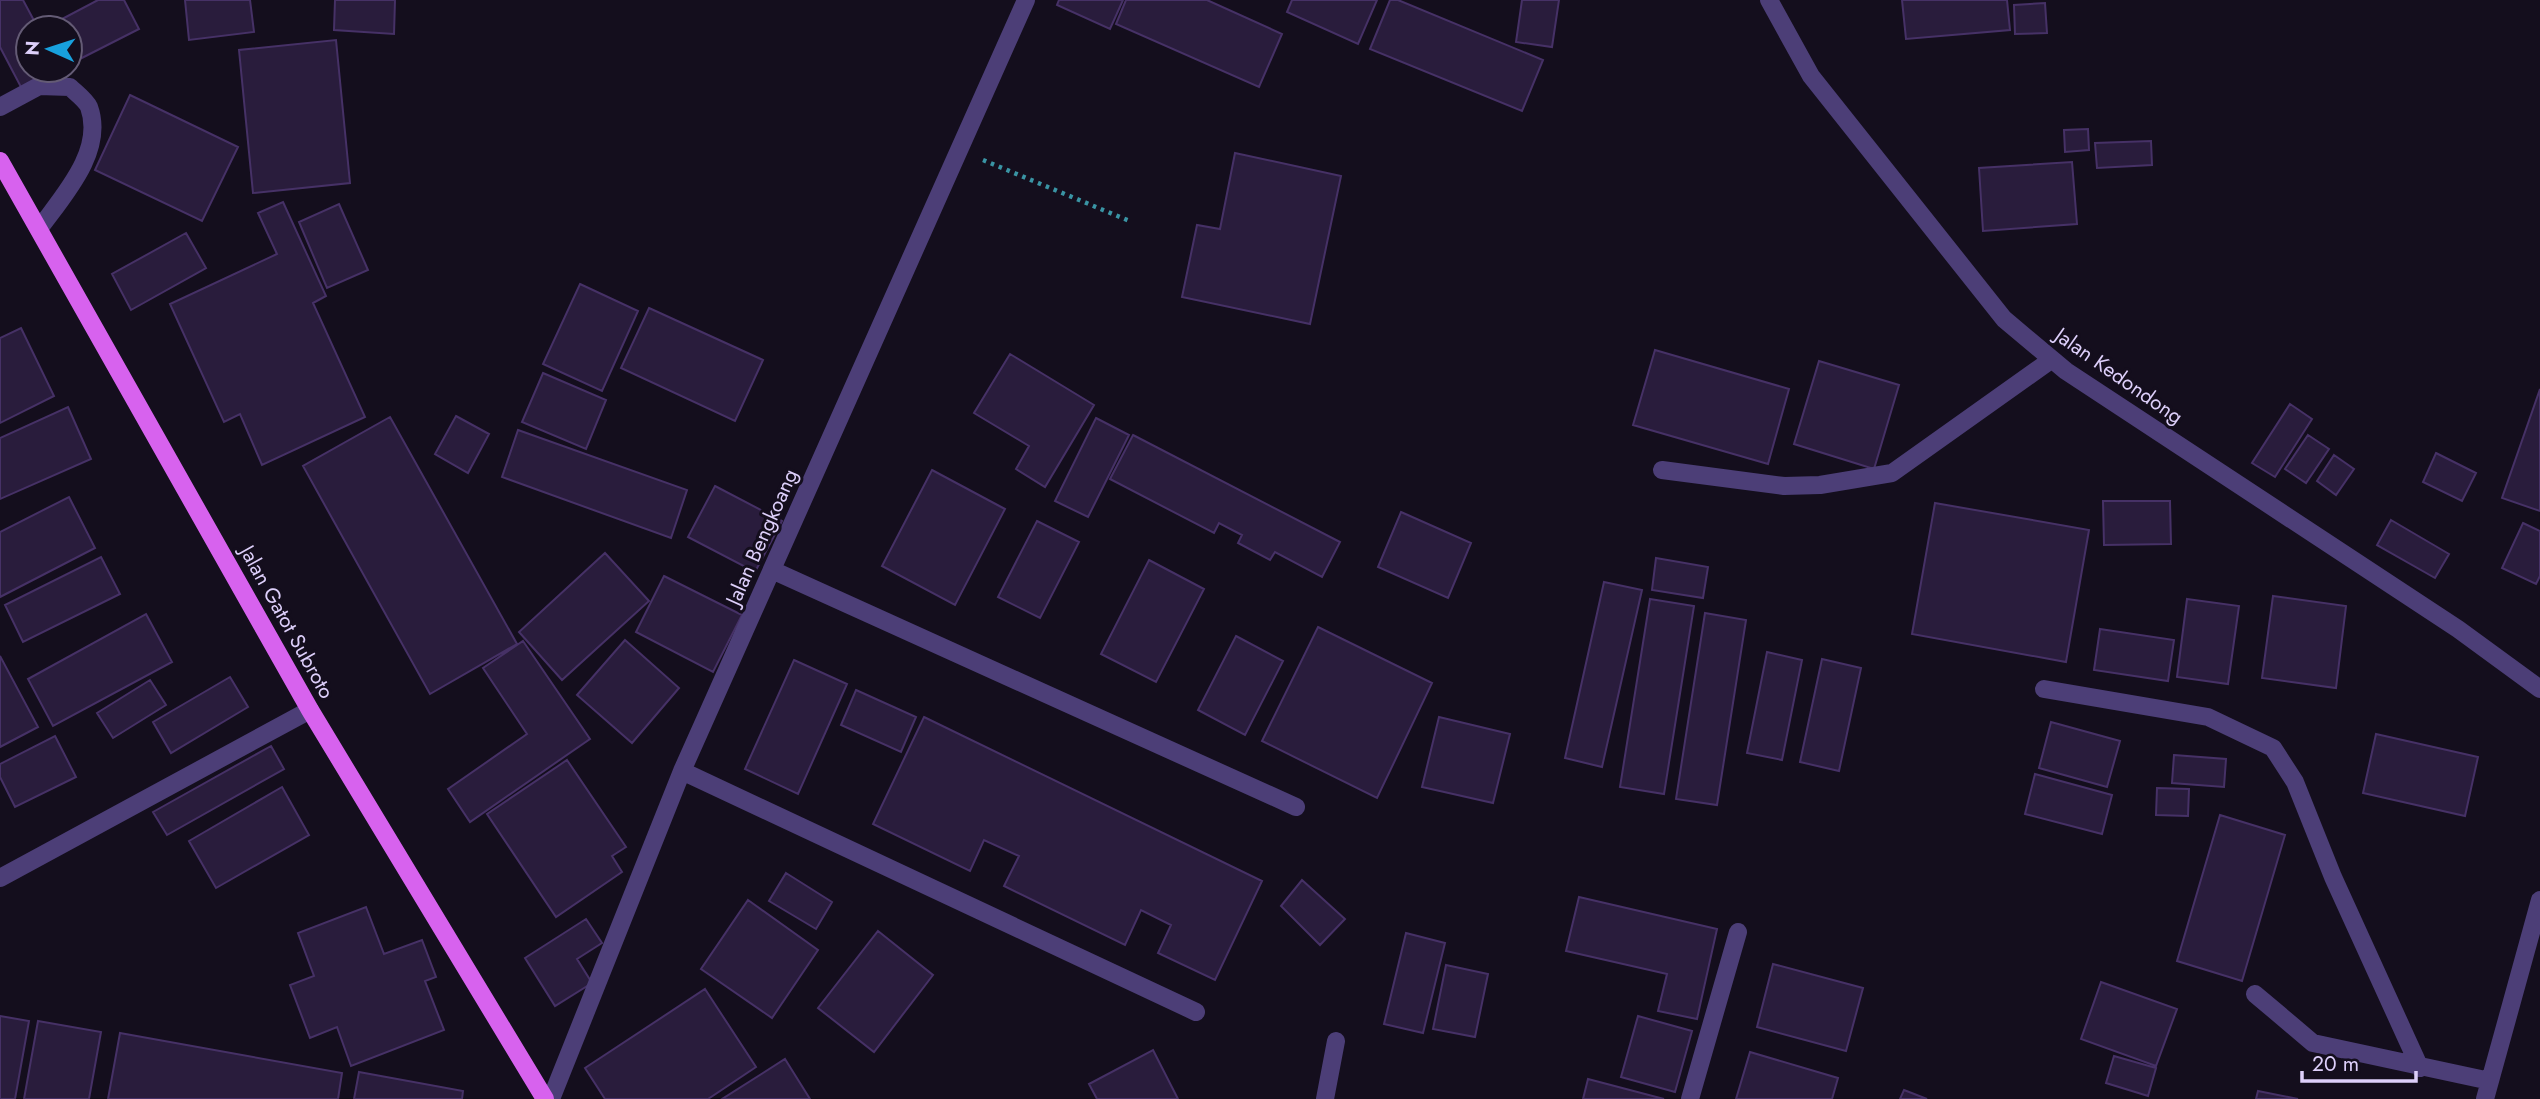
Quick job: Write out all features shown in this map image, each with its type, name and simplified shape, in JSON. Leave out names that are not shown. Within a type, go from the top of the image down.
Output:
[{"type":"main road","name":"Jalan Gatot Subroto","points":[[0,161],[310,710],[545,1099]]},
{"type":"street","name":"Jalan Bengkoang","points":[[551,1099],[682,771],[1026,0]]},
{"type":"street","name":"Jalan Kedondong","points":[[1769,0],[1811,76],[2004,319],[2052,360],[2458,629],[2540,690]]},
{"type":"street","points":[[0,107],[39,86],[70,87],[89,106],[92,139],[78,175],[39,229]]},
{"type":"street","points":[[1662,470],[1784,486],[1820,485],[1892,473],[2052,360]]},
{"type":"street","points":[[772,570],[1296,807]]},
{"type":"street","points":[[2043,689],[2208,717],[2273,748],[2295,782],[2333,877],[2420,1068]]},
{"type":"street","points":[[0,878],[310,710]]},
{"type":"street","points":[[682,771],[1196,1013]]},
{"type":"street","points":[[2485,1099],[2540,900]]},
{"type":"street","points":[[1690,1099],[1738,932]]},
{"type":"street","points":[[2255,994],[2313,1043],[2490,1081]]},
{"type":"street","points":[[1325,1099],[1336,1041]]},
{"type":"path","points":[[959,150],[1132,222]]},
{"type":"building","points":[[0,0],[23,0],[30,14],[14,14],[14,74],[0,47]]},
{"type":"building","points":[[98,0],[124,0],[139,29],[84,57],[84,14],[72,14]]},
{"type":"building","points":[[185,0],[250,0],[254,32],[189,40]]},
{"type":"building","points":[[335,0],[395,0],[394,34],[334,30]]},
{"type":"building","points":[[1059,0],[1123,0],[1110,29],[1057,5]]},
{"type":"building","points":[[1126,0],[1207,0],[1282,34],[1259,87],[1116,24]]},
{"type":"building","points":[[1292,0],[1377,0],[1358,44],[1287,12]]},
{"type":"building","points":[[1390,0],[1398,0],[1543,60],[1522,111],[1370,49]]},
{"type":"building","points":[[1522,0],[1559,0],[1552,47],[1516,42]]},
{"type":"building","points":[[1902,0],[2007,0],[2010,30],[1906,39]]},
{"type":"building","points":[[2045,3],[2047,33],[2015,34],[2014,5]]},
{"type":"building","points":[[336,40],[350,183],[253,193],[239,50]]},
{"type":"building","points":[[19,84],[32,84],[22,89]]},
{"type":"building","points":[[130,95],[238,147],[202,221],[95,170]]},
{"type":"building","points":[[2088,129],[2089,150],[2065,152],[2064,130]]},
{"type":"building","points":[[2151,141],[2152,165],[2097,168],[2095,143]]},
{"type":"building","points":[[1235,153],[1341,176],[1310,324],[1182,297],[1197,225],[1220,229]]},
{"type":"building","points":[[2072,162],[2077,224],[1983,231],[1979,168]]},
{"type":"building","points":[[283,202],[326,296],[313,303],[365,417],[262,465],[240,414],[224,422],[170,304],[277,254],[258,213]]},
{"type":"building","points":[[339,204],[368,270],[327,288],[299,222]]},
{"type":"building","points":[[186,233],[206,268],[131,310],[112,274]]},
{"type":"building","points":[[580,284],[638,311],[602,391],[543,364]]},
{"type":"building","points":[[649,308],[763,360],[735,421],[621,368]]},
{"type":"building","points":[[21,328],[54,396],[0,423],[0,338]]},
{"type":"building","points":[[1655,350],[1789,389],[1768,464],[1633,425]]},
{"type":"building","points":[[1010,354],[1094,405],[1045,487],[1016,469],[1029,446],[974,413]]},
{"type":"building","points":[[1819,361],[1899,385],[1874,469],[1794,444]]},
{"type":"building","points":[[543,373],[606,400],[586,449],[522,422]]},
{"type":"building","points":[[2540,389],[2540,511],[2502,498]]},
{"type":"building","points":[[2290,404],[2312,419],[2275,477],[2252,463]]},
{"type":"building","points":[[68,407],[91,459],[0,499],[0,438]]},
{"type":"building","points":[[456,416],[489,434],[468,473],[435,454]]},
{"type":"building","points":[[390,417],[517,644],[430,694],[303,466]]},
{"type":"building","points":[[1096,418],[1129,435],[1088,517],[1055,501]]},
{"type":"building","points":[[518,430],[687,490],[671,538],[502,477]]},
{"type":"building","points":[[1133,435],[1340,542],[1322,577],[1275,552],[1270,560],[1238,543],[1242,535],[1219,523],[1214,533],[1110,479]]},
{"type":"building","points":[[2308,435],[2329,449],[2306,483],[2285,469]]},
{"type":"building","points":[[2436,453],[2476,473],[2462,501],[2423,482]]},
{"type":"building","points":[[2334,455],[2354,469],[2336,495],[2317,481]]},
{"type":"building","points":[[932,470],[1005,509],[955,605],[882,566]]},
{"type":"building","points":[[715,486],[782,521],[755,572],[688,537]]},
{"type":"building","points":[[69,497],[95,548],[0,597],[0,532]]},
{"type":"building","points":[[2103,501],[2170,501],[2171,544],[2104,545]]},
{"type":"building","points":[[1935,503],[2089,530],[2066,662],[1912,634]]},
{"type":"building","points":[[1401,512],[1471,543],[1448,598],[1378,567]]},
{"type":"building","points":[[2391,520],[2449,554],[2435,578],[2377,545]]},
{"type":"building","points":[[1037,521],[1079,542],[1040,618],[998,597]]},
{"type":"building","points":[[2523,523],[2540,531],[2540,576],[2536,584],[2502,568]]},
{"type":"building","points":[[605,553],[649,601],[562,680],[519,632]]},
{"type":"building","points":[[101,557],[120,594],[23,642],[5,605]]},
{"type":"building","points":[[1656,558],[1708,567],[1703,598],[1652,590]]},
{"type":"building","points":[[1149,560],[1204,589],[1156,682],[1101,654]]},
{"type":"building","points":[[664,576],[742,615],[713,672],[636,632]]},
{"type":"building","points":[[1604,582],[1642,590],[1602,767],[1565,758]]},
{"type":"building","points":[[2273,596],[2346,606],[2336,688],[2262,678]]},
{"type":"building","points":[[1650,599],[1694,606],[1664,794],[1620,787]]},
{"type":"building","points":[[2187,599],[2239,606],[2228,684],[2177,677]]},
{"type":"building","points":[[1705,613],[1746,620],[1717,805],[1676,799]]},
{"type":"building","points":[[146,614],[172,662],[53,726],[28,679]]},
{"type":"building","points":[[1318,627],[1432,683],[1377,798],[1262,741]]},
{"type":"building","points":[[2100,629],[2174,640],[2168,681],[2094,670]]},
{"type":"building","points":[[1236,636],[1283,661],[1245,735],[1198,710]]},
{"type":"building","points":[[625,640],[679,688],[632,743],[577,695]]},
{"type":"building","points":[[523,641],[590,739],[470,822],[448,789],[527,734],[483,668]]},
{"type":"building","points":[[1767,652],[1802,660],[1782,760],[1747,753]]},
{"type":"building","points":[[0,656],[38,727],[0,747]]},
{"type":"building","points":[[1822,659],[1861,668],[1839,771],[1800,762]]},
{"type":"building","points":[[794,660],[847,684],[798,794],[745,769]]},
{"type":"building","points":[[230,677],[248,707],[171,753],[153,722]]},
{"type":"building","points":[[150,680],[166,705],[113,738],[97,713]]},
{"type":"building","points":[[856,690],[916,717],[901,752],[841,725]]},
{"type":"building","points":[[924,717],[1262,881],[1215,980],[1158,953],[1171,925],[1141,910],[1125,945],[1004,886],[1019,856],[984,840],[970,871],[873,824]]},
{"type":"building","points":[[1439,717],[1510,734],[1493,803],[1422,787]]},
{"type":"building","points":[[2051,722],[2120,741],[2107,787],[2039,768]]},
{"type":"building","points":[[2376,734],[2478,757],[2465,816],[2363,793]]},
{"type":"building","points":[[55,736],[76,777],[15,807],[0,777],[0,764]]},
{"type":"building","points":[[271,746],[284,769],[167,835],[153,812]]},
{"type":"building","points":[[2174,755],[2226,759],[2224,787],[2172,783]]},
{"type":"building","points":[[567,760],[626,847],[612,856],[622,872],[556,917],[487,814]]},
{"type":"building","points":[[2035,774],[2112,795],[2102,834],[2025,814]]},
{"type":"building","points":[[282,787],[309,835],[216,888],[189,841]]},
{"type":"building","points":[[2157,788],[2189,789],[2188,816],[2156,815]]},
{"type":"building","points":[[2220,815],[2285,835],[2242,981],[2177,961]]},
{"type":"building","points":[[786,873],[832,902],[816,929],[769,901]]},
{"type":"building","points":[[1302,880],[1345,919],[1320,945],[1281,906]]},
{"type":"building","points":[[1579,897],[1717,929],[1697,1019],[1658,1011],[1667,974],[1566,951]]},
{"type":"building","points":[[748,900],[818,950],[772,1018],[701,969]]},
{"type":"building","points":[[366,907],[384,954],[422,940],[436,977],[425,981],[444,1030],[351,1066],[337,1027],[310,1038],[290,985],[314,976],[298,933]]},
{"type":"building","points":[[586,919],[602,943],[577,959],[592,983],[555,1006],[525,958]]},
{"type":"building","points":[[878,931],[933,975],[874,1052],[818,1008]]},
{"type":"building","points":[[1406,933],[1445,943],[1423,1033],[1384,1024]]},
{"type":"building","points":[[1773,964],[1863,988],[1846,1051],[1757,1027]]},
{"type":"building","points":[[1446,965],[1488,974],[1475,1037],[1433,1029]]},
{"type":"building","points":[[2101,982],[2177,1009],[2156,1066],[2081,1039]]},
{"type":"building","points":[[705,989],[756,1067],[708,1099],[605,1099],[585,1068]]},
{"type":"building","points":[[0,1016],[29,1021],[15,1099],[0,1099]]},
{"type":"building","points":[[1638,1016],[1692,1031],[1675,1092],[1621,1077]]},
{"type":"building","points":[[38,1021],[101,1032],[89,1099],[24,1099]]},
{"type":"building","points":[[120,1033],[342,1073],[338,1099],[108,1099]]},
{"type":"building","points":[[1153,1050],[1178,1099],[1097,1099],[1089,1084]]},
{"type":"building","points":[[1750,1052],[1838,1078],[1832,1099],[1736,1099]]},
{"type":"building","points":[[2114,1056],[2156,1068],[2148,1096],[2106,1083]]},
{"type":"building","points":[[785,1059],[810,1099],[722,1099]]},
{"type":"building","points":[[359,1072],[463,1091],[462,1099],[354,1099]]},
{"type":"building","points":[[1588,1079],[1664,1099],[1583,1099]]},
{"type":"building","points":[[1904,1090],[1927,1099],[1900,1099]]},
{"type":"building","points":[[2258,1091],[2298,1099],[2256,1099]]}]
